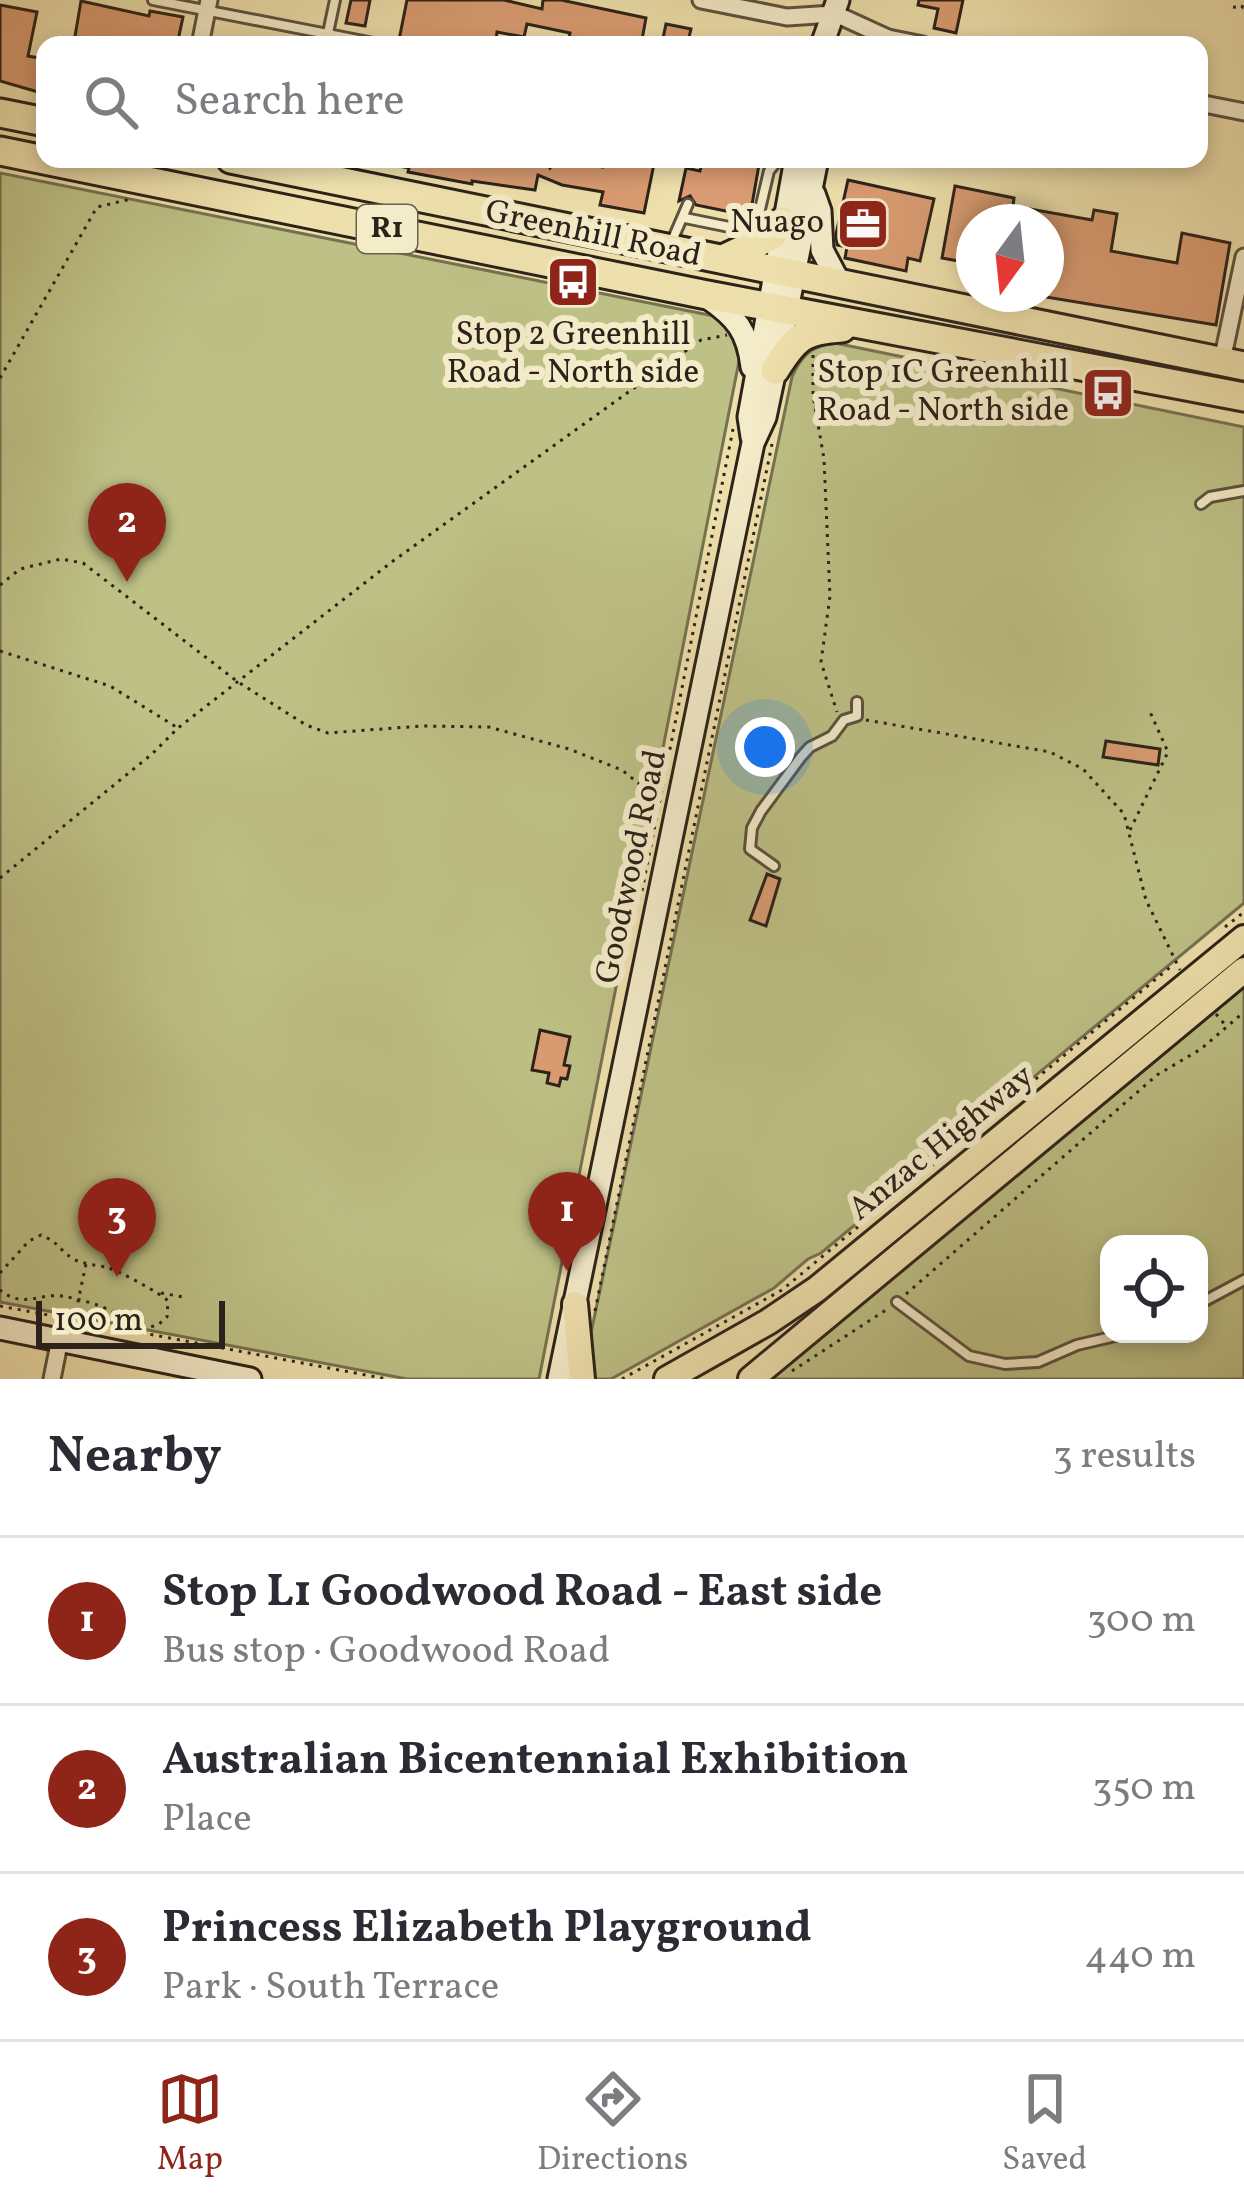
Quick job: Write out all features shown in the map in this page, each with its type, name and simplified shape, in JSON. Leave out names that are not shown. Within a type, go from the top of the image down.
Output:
[{"type":"highway","points":[[0,113],[36,120]]},
{"type":"highway","name":"Greenhill Road","points":[[0,152],[36,159]]},
{"type":"highway","name":"Greenhill Road","points":[[80,168],[701,294],[1244,397]]},
{"type":"highway","points":[[170,168],[229,198]]},
{"type":"highway","points":[[248,168],[279,183],[283,194],[278,208]]},
{"type":"highway","name":"Greenhill Road","points":[[275,168],[1233,363]]},
{"type":"highway","points":[[723,259],[772,236],[783,221]]},
{"type":"highway","points":[[1044,324],[1041,344],[1049,350],[1082,357],[1110,371]]},
{"type":"highway","points":[[765,378],[802,336],[836,328],[877,327]]},
{"type":"main road","points":[[830,36],[838,7]]},
{"type":"main road","name":"Goodwood Road","points":[[785,271],[783,221],[794,168]]},
{"type":"main road","name":"Goodwood Road","points":[[582,1379],[585,1307],[753,436],[764,417],[765,378],[785,271],[815,168]]},
{"type":"main road","points":[[811,188],[820,211],[822,250],[839,282]]},
{"type":"main road","points":[[701,294],[744,328],[765,378]]},
{"type":"main road","name":"Anzac Highway","points":[[667,1379],[817,1289],[1235,932]]},
{"type":"main road","name":"Anzac Highway","points":[[751,1379],[1244,970]]},
{"type":"main road","name":"Goodwood Road","points":[[559,1379],[585,1307]]},
{"type":"main road","points":[[0,1328],[67,1330],[250,1379]]},
{"type":"street","points":[[701,0],[787,17],[817,36]]},
{"type":"street","points":[[202,36],[208,6]]},
{"type":"street","points":[[787,17],[838,7],[885,36]]},
{"type":"street","points":[[1208,105],[1244,112]]},
{"type":"street","points":[[1233,363],[1244,257]]},
{"type":"street","points":[[52,1379],[67,1330]]},
{"type":"lane","points":[[153,0],[208,6],[342,36]]},
{"type":"lane","points":[[328,33],[335,0]]},
{"type":"lane","points":[[685,218],[739,229],[757,222],[772,168]]},
{"type":"lane","points":[[669,248],[688,204]]},
{"type":"lane","points":[[1201,504],[1210,497],[1244,491]]},
{"type":"lane","points":[[774,866],[750,849],[752,828],[810,747],[832,736],[844,720],[857,716],[857,702]]},
{"type":"lane","points":[[1208,1299],[1244,1280]]},
{"type":"lane","points":[[897,1302],[969,1356],[1005,1364],[1038,1362],[1100,1340]]},
{"type":"path","points":[[1233,7],[1242,8],[1244,0]]},
{"type":"path","points":[[0,378],[97,207],[142,196]]},
{"type":"path","points":[[0,878],[178,728],[393,561],[700,340],[722,337],[738,328]]},
{"type":"path","points":[[807,345],[814,359],[813,395],[824,459],[830,606],[821,662],[837,710],[844,720],[891,723],[1060,755],[1083,769],[1117,802],[1146,900],[1179,969]]},
{"type":"path","points":[[641,893],[659,801],[753,436]]},
{"type":"path","points":[[585,1307],[753,436]]},
{"type":"path","points":[[0,585],[20,569],[61,559],[83,563],[278,710],[328,733],[422,726],[489,728],[569,749],[622,770],[659,801]]},
{"type":"path","points":[[0,650],[110,686],[178,728]]},
{"type":"path","points":[[1129,832],[1168,752],[1150,712]]},
{"type":"path","points":[[1235,932],[1244,912]]},
{"type":"path","points":[[622,1379],[782,1290],[1176,962]]},
{"type":"path","points":[[1213,1010],[1227,1027]]},
{"type":"path","points":[[781,1379],[824,1346],[897,1302],[1157,1075],[1201,1049],[1244,1012]]},
{"type":"path","points":[[0,1274],[29,1241],[41,1235],[59,1243],[73,1260],[128,1275],[138,1286],[183,1298]]},
{"type":"path","points":[[67,1330],[86,1262]]},
{"type":"path","points":[[0,1290],[12,1299],[39,1302],[63,1296],[116,1313],[142,1329],[167,1317],[168,1301],[160,1293]]},
{"type":"path","points":[[0,1306],[67,1330],[206,1342],[387,1379]]},
{"type":"green space","points":[[0,173],[714,316],[729,327],[741,351],[539,1379],[407,1379],[0,1302]]},
{"type":"green space","points":[[835,343],[1244,427],[1244,903],[774,1288],[611,1379],[596,1379],[589,1362],[591,1333],[792,377],[808,353]]},
{"type":"green space","points":[[1244,979],[1244,1379],[764,1379]]},
{"type":"building","points":[[351,0],[370,0],[365,26],[346,23]]},
{"type":"building","points":[[407,0],[504,0],[542,9],[543,0],[561,0],[646,18],[643,36],[570,36],[527,24],[524,36],[497,32],[496,36],[400,36]]},
{"type":"building","points":[[919,0],[963,0],[956,33],[934,28],[938,9],[918,5]]},
{"type":"building","points":[[81,1],[149,16],[150,11],[183,17],[179,36],[75,36]]},
{"type":"building","points":[[0,5],[37,12],[28,56],[36,57],[36,91],[0,81]]},
{"type":"building","points":[[666,24],[691,29],[689,36],[663,36]]},
{"type":"building","points":[[409,168],[653,168],[644,213],[600,205],[603,192],[562,185],[538,175],[535,190],[408,172]]},
{"type":"building","points":[[686,168],[758,168],[750,216],[696,205],[690,196],[679,201]]},
{"type":"building","points":[[848,180],[934,199],[920,261],[908,258],[906,271],[845,258],[847,247],[837,245],[836,234]]},
{"type":"building","points":[[955,186],[1014,198],[1013,204],[956,204],[956,261],[942,258]]},
{"type":"building","points":[[1094,210],[1117,214],[1111,251],[1177,263],[1182,233],[1230,243],[1216,325],[1064,300],[1064,215],[1092,220]]},
{"type":"building","points":[[1106,741],[1160,749],[1158,765],[1103,757]]},
{"type":"building","points":[[767,874],[780,879],[766,926],[750,920]]},
{"type":"building","points":[[540,1030],[570,1037],[564,1065],[570,1066],[567,1079],[561,1078],[559,1086],[547,1083],[549,1073],[532,1070]]},
{"type":"place","name":"Nuago","points":[[863,224]]},
{"type":"place","name":"Stop 2 Greenhill Road - North side","points":[[573,282]]},
{"type":"place","name":"Stop 1C Greenhill Road - North side","points":[[1108,393]]},
{"type":"place","name":"Australian Bicentennial Exhibition","points":[[127,582]]},
{"type":"place","name":"Stop L1 Goodwood Road - East side","points":[[567,1271]]},
{"type":"place","name":"Princess Elizabeth Playground","points":[[117,1277]]}]
